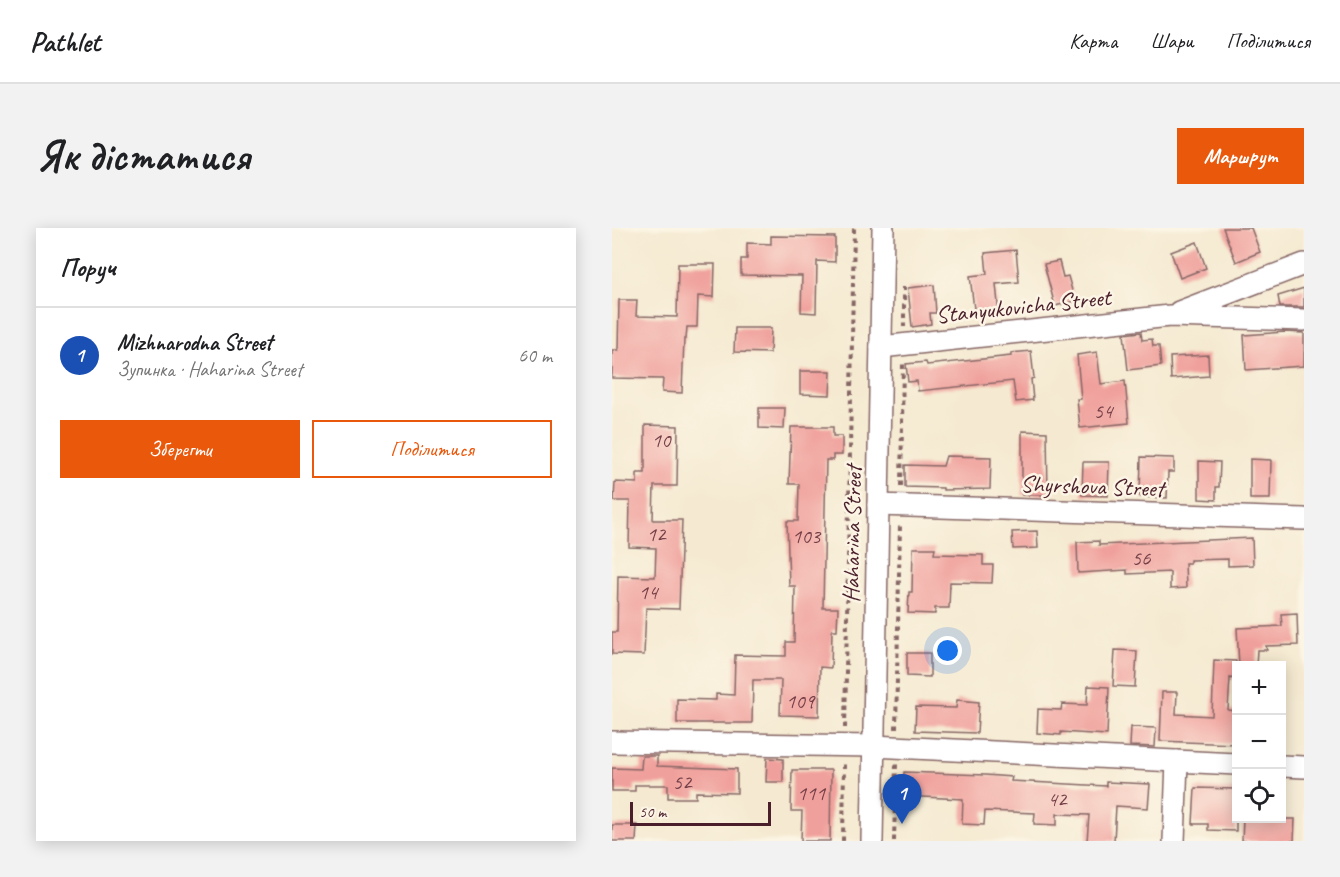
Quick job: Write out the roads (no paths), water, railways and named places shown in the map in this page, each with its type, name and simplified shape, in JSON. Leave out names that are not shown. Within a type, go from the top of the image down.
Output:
[{"type":"street","name":"Haharina Street","points":[[872,841],[883,228]]},
{"type":"street","name":"Stanyukovicha Street","points":[[1170,316],[1304,264]]},
{"type":"street","name":"Stanyukovicha Street","points":[[881,346],[1170,316],[1304,320]]},
{"type":"street","name":"Shyrshova Street","points":[[878,505],[1304,519]]},
{"type":"street","points":[[612,742],[873,746],[1232,764]]},
{"type":"street","points":[[1174,841],[1177,761]]},
{"type":"street","points":[[1286,766],[1304,767]]},
{"type":"place","name":"Mizhnarodna Street","points":[[902,824]]}]
